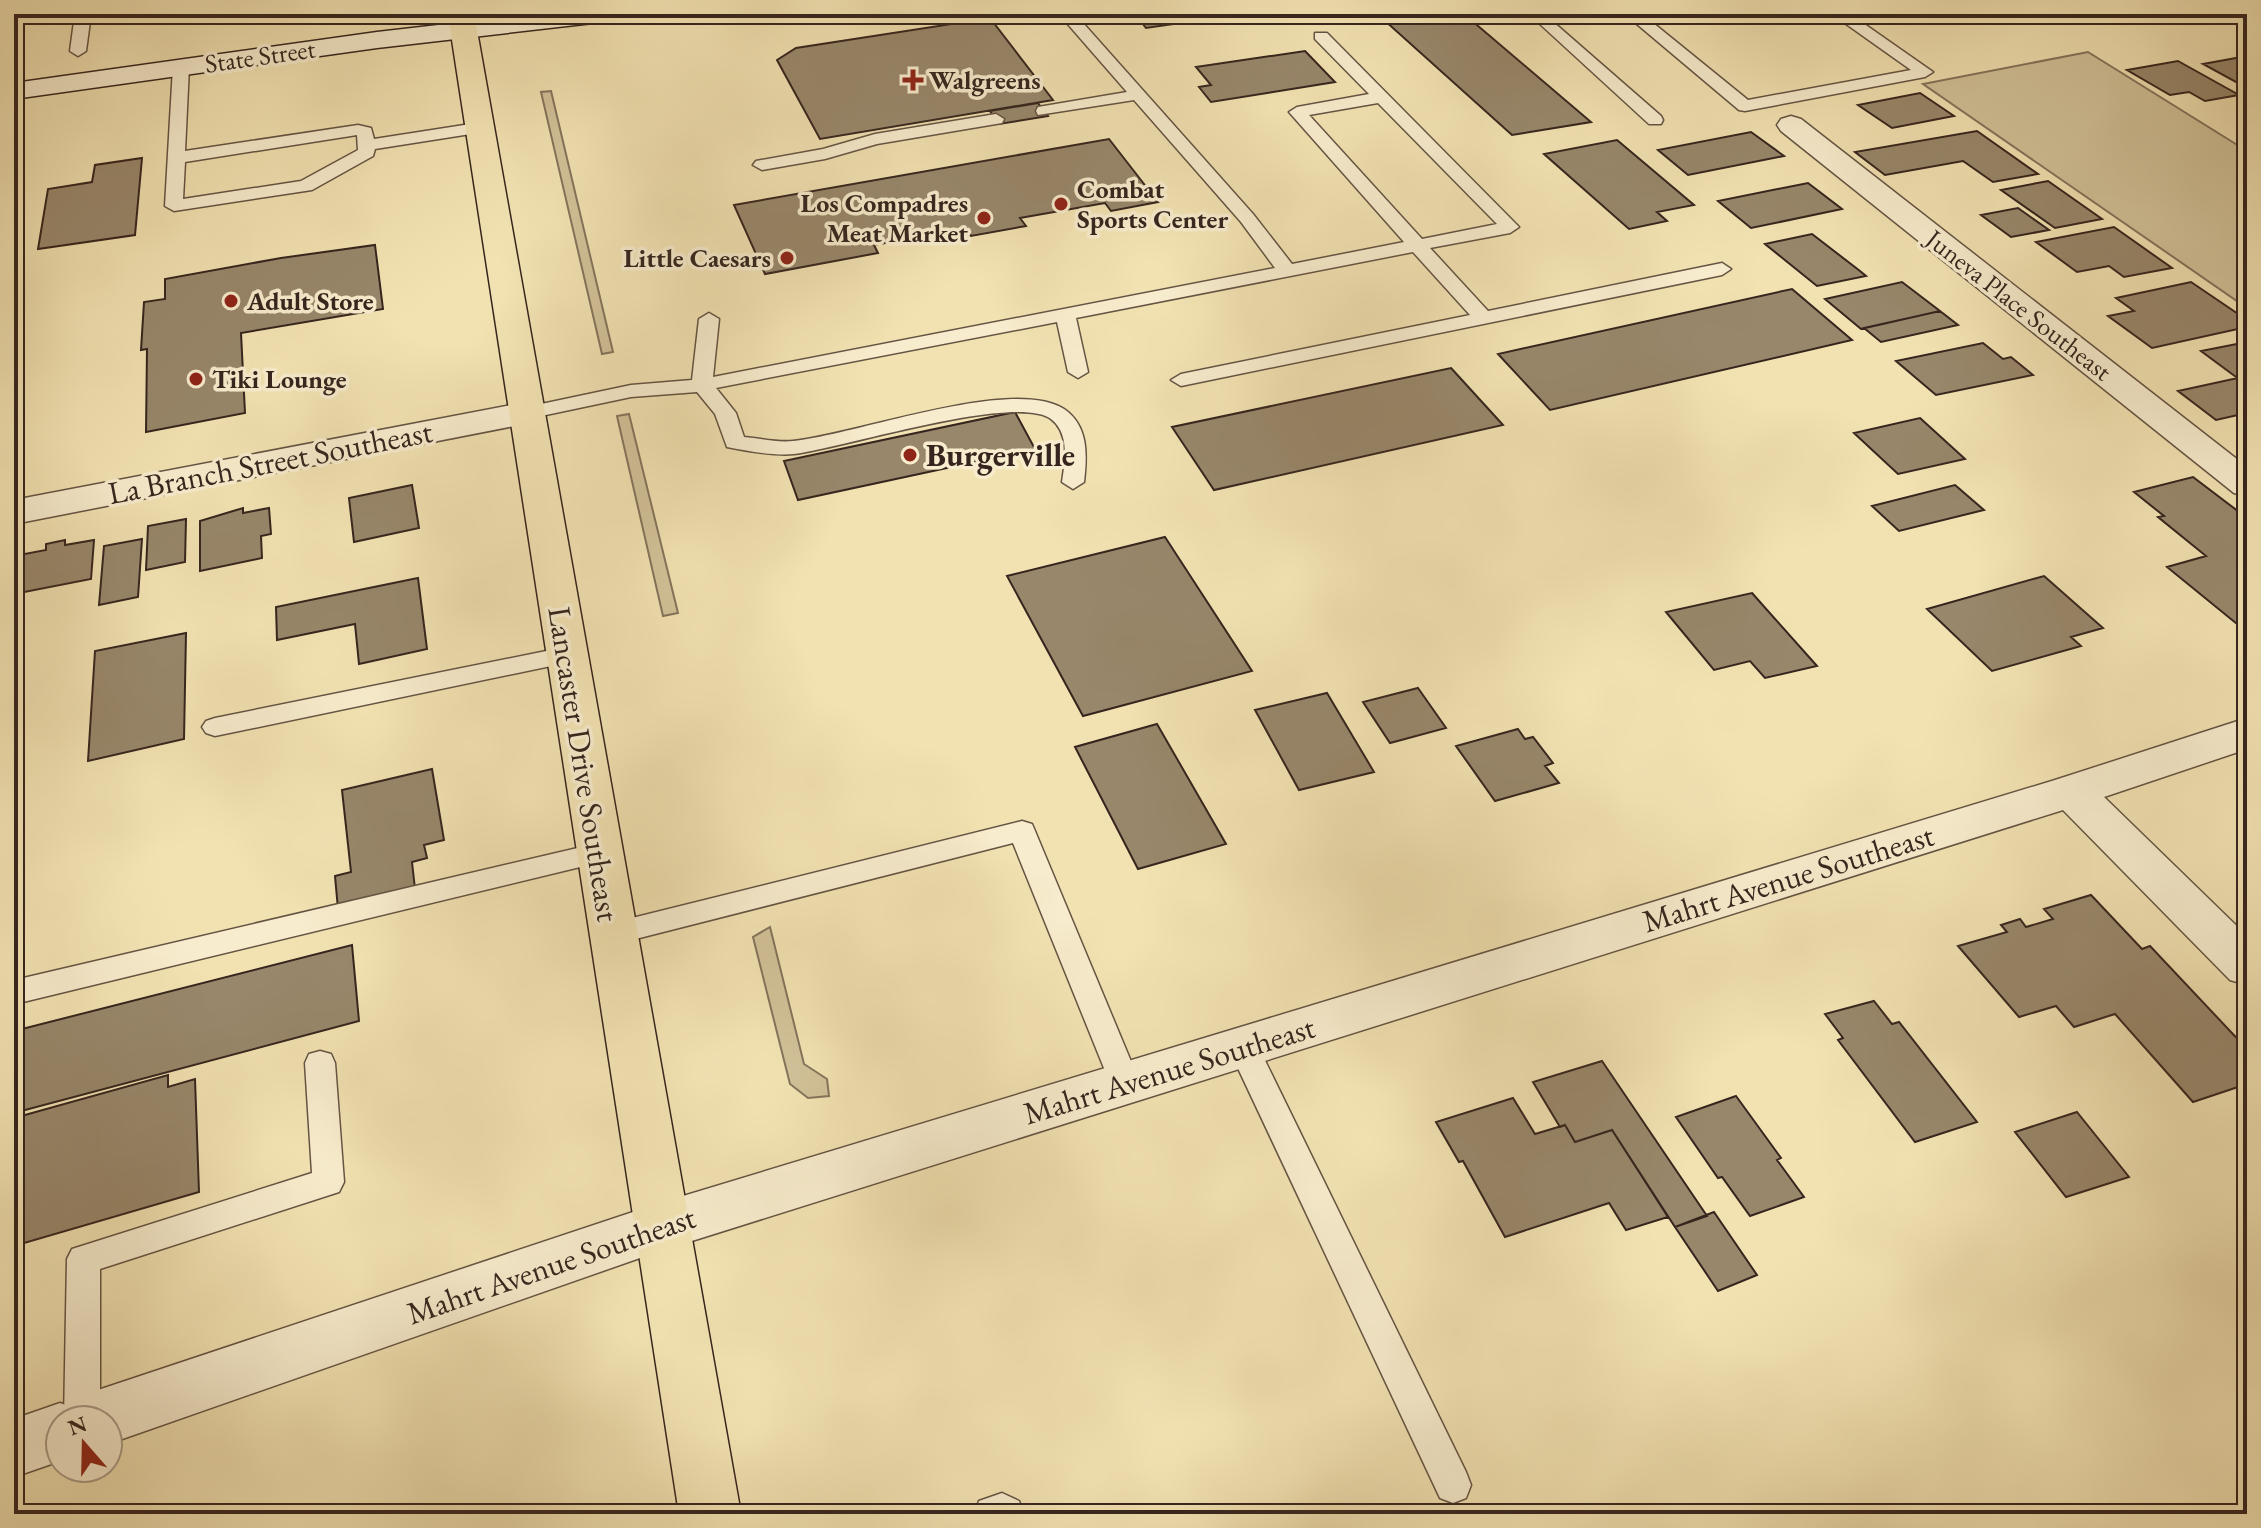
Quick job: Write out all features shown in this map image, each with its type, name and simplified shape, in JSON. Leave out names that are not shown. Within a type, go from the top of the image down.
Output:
[{"type":"main road","name":"Lancaster Drive Southeast","points":[[462,22],[477,128],[710,1514]]},
{"type":"street","name":"State Street","points":[[14,91],[462,22],[602,14]]},
{"type":"street","points":[[65,53],[109,47]]},
{"type":"street","name":"Juneva Place Southeast","points":[[1791,125],[2247,485]]},
{"type":"street","name":"La Branch Street Southeast","points":[[14,512],[527,413]]},
{"type":"street","name":"Mahrt Avenue Southeast","points":[[124,1410],[660,1227],[2071,791],[2247,733]]},
{"type":"street","points":[[2071,791],[2247,966]]},
{"type":"street","points":[[14,1448],[44,1438]]},
{"type":"lane","points":[[65,53],[83,14]]},
{"type":"lane","points":[[1067,14],[1247,218],[1287,271]]},
{"type":"lane","points":[[1539,14],[1655,120]]},
{"type":"lane","points":[[1633,14],[1745,106],[1925,72],[1840,14]]},
{"type":"lane","points":[[527,413],[631,391],[702,385],[1510,227],[1321,36]]},
{"type":"lane","points":[[176,158],[358,130],[365,132],[367,152],[306,186],[174,206],[176,158],[181,67]]},
{"type":"lane","points":[[1044,111],[1136,95]]},
{"type":"lane","points":[[1382,97],[1297,112],[1483,318]]},
{"type":"lane","points":[[762,165],[825,154],[875,139],[996,119]]},
{"type":"lane","points":[[366,145],[477,128]]},
{"type":"lane","points":[[1181,380],[1722,269]]},
{"type":"lane","points":[[1065,315],[1078,372]]},
{"type":"lane","points":[[709,319],[702,385],[725,413],[735,442],[791,448],[999,405],[1040,406],[1057,412],[1070,425],[1076,441],[1077,461],[1073,482]]},
{"type":"lane","points":[[215,727],[566,655]]},
{"type":"lane","points":[[612,934],[1022,831],[1125,1083]]},
{"type":"lane","points":[[19,991],[599,853]]},
{"type":"lane","points":[[1243,1047],[1453,1485]]},
{"type":"lane","points":[[82,1404],[84,1259],[328,1182],[320,1063]]},
{"type":"lane","points":[[992,1514],[1002,1511],[1006,1514]]},
{"type":"shaded area","points":[[2088,52],[2247,151],[2247,308],[1923,84]]},
{"type":"shaded area","points":[[551,91],[613,352],[602,354],[541,92]]},
{"type":"shaded area","points":[[629,414],[678,613],[663,616],[617,416]]},
{"type":"shaded area","points":[[770,927],[804,1064],[827,1079],[829,1096],[808,1098],[790,1084],[753,937]]},
{"type":"building","points":[[130,14],[185,14],[134,21],[135,15]]},
{"type":"building","points":[[1135,14],[1243,14],[1146,28]]},
{"type":"building","points":[[1293,14],[1355,14],[1304,23]]},
{"type":"building","points":[[1420,14],[1464,14],[1591,122],[1512,135],[1384,20]]},
{"type":"building","name":"Walgreens","points":[[990,18],[1053,100],[820,139],[777,60],[796,48]]},
{"type":"building","points":[[1305,51],[1335,82],[1211,102],[1199,87],[1211,85],[1196,67]]},
{"type":"building","points":[[2247,56],[2247,88],[2203,64]]},
{"type":"building","points":[[2178,61],[2239,95],[2205,101],[2189,92],[2170,95],[2127,70]]},
{"type":"building","points":[[1920,93],[1954,116],[1892,128],[1858,105]]},
{"type":"building","points":[[1038,103],[1048,116],[999,124],[990,111]]},
{"type":"building","points":[[1977,131],[2038,174],[1993,182],[1963,161],[1885,175],[1855,152]]},
{"type":"building","points":[[1751,132],[1784,156],[1688,175],[1658,150]]},
{"type":"building","points":[[1109,139],[1158,202],[1111,211],[1105,203],[1020,218],[1026,226],[971,236],[967,228],[874,245],[878,253],[765,274],[734,205]]},
{"type":"building","points":[[1617,140],[1694,205],[1657,212],[1667,221],[1629,229],[1544,154]]},
{"type":"building","points":[[142,158],[135,235],[38,249],[48,189],[92,182],[95,165]]},
{"type":"building","points":[[2048,181],[2102,219],[2055,228],[2001,190]]},
{"type":"building","points":[[1808,183],[1842,209],[1751,228],[1718,201]]},
{"type":"building","points":[[2018,208],[2049,230],[2011,237],[1981,215]]},
{"type":"building","points":[[2114,227],[2172,268],[2124,277],[2109,266],[2077,272],[2036,242]]},
{"type":"building","points":[[1812,234],[1866,276],[1817,286],[1765,244]]},
{"type":"building","points":[[375,245],[383,309],[241,333],[245,413],[146,432],[147,349],[141,350],[144,302],[165,299],[165,279]]},
{"type":"building","points":[[1902,282],[1940,311],[1861,329],[1825,299]]},
{"type":"building","points":[[2191,282],[2247,320],[2247,327],[2152,348],[2108,316],[2134,311],[2116,298]]},
{"type":"building","points":[[1792,289],[1852,340],[1550,410],[1498,354]]},
{"type":"building","points":[[1940,311],[1958,325],[1881,342],[1864,328]]},
{"type":"building","points":[[2247,342],[2247,374],[2236,377],[2201,351]]},
{"type":"building","points":[[1983,343],[2003,359],[2011,357],[2033,375],[1936,395],[1896,361]]},
{"type":"building","points":[[1451,368],[1503,425],[1214,490],[1172,427]]},
{"type":"building","points":[[2247,376],[2247,413],[2216,420],[2178,391]]},
{"type":"building","name":"Burgerville","points":[[1015,412],[1035,449],[798,500],[784,461]]},
{"type":"building","points":[[1920,418],[1965,459],[1898,474],[1854,433]]},
{"type":"building","points":[[2193,477],[2247,518],[2247,550],[2243,551],[2247,554],[2247,621],[2237,624],[2167,567],[2206,556],[2158,517],[2164,516],[2134,492]]},
{"type":"building","points":[[412,485],[419,528],[354,542],[349,498]]},
{"type":"building","points":[[1955,485],[1984,510],[1899,531],[1872,506]]},
{"type":"building","points":[[243,508],[243,513],[269,508],[271,534],[261,536],[262,558],[200,571],[200,521]]},
{"type":"building","points":[[186,519],[185,562],[146,570],[148,526]]},
{"type":"building","points":[[1165,537],[1252,671],[1083,716],[1007,576]]},
{"type":"building","points":[[142,539],[138,597],[99,605],[104,546]]},
{"type":"building","points":[[65,540],[65,545],[94,540],[91,579],[14,594],[19,555],[46,550],[46,544]]},
{"type":"building","points":[[2044,576],[2103,628],[2071,637],[2081,646],[1992,671],[1927,609]]},
{"type":"building","points":[[418,578],[427,649],[359,664],[355,624],[277,640],[276,607]]},
{"type":"building","points":[[1752,593],[1817,666],[1765,678],[1750,661],[1714,670],[1666,612]]},
{"type":"building","points":[[186,633],[184,739],[88,761],[95,651]]},
{"type":"building","points":[[1418,688],[1446,728],[1390,743],[1363,702]]},
{"type":"building","points":[[1327,693],[1374,772],[1299,790],[1255,710]]},
{"type":"building","points":[[1157,724],[1226,844],[1138,869],[1075,747]]},
{"type":"building","points":[[1518,729],[1525,739],[1533,737],[1553,763],[1545,766],[1559,783],[1495,801],[1456,746]]},
{"type":"building","points":[[432,769],[444,840],[424,845],[427,858],[412,862],[415,889],[338,909],[335,876],[351,872],[342,790]]},
{"type":"building","points":[[2091,895],[2142,949],[2150,946],[2247,1049],[2247,1084],[2193,1102],[2115,1014],[2074,1027],[2056,1006],[2019,1017],[1958,946],[2007,932],[2001,925],[2020,919],[2026,927],[2053,919],[2044,909]]},
{"type":"building","points":[[352,945],[359,1021],[14,1113],[14,1031]]},
{"type":"building","points":[[1874,1001],[1892,1024],[1899,1022],[1977,1122],[1915,1142],[1838,1040],[1843,1038],[1825,1014]]},
{"type":"building","points":[[1602,1061],[1707,1216],[1675,1227],[1612,1130],[1575,1142],[1565,1125],[1560,1127],[1533,1082]]},
{"type":"building","points":[[168,1075],[168,1087],[195,1079],[199,1192],[14,1246],[14,1118]]},
{"type":"building","points":[[1736,1096],[1781,1158],[1777,1160],[1804,1197],[1750,1216],[1722,1177],[1718,1178],[1676,1117]]},
{"type":"building","points":[[1513,1098],[1535,1134],[1565,1125],[1575,1142],[1612,1130],[1668,1217],[1626,1230],[1609,1203],[1505,1237],[1463,1161],[1459,1162],[1436,1122]]},
{"type":"building","points":[[2077,1112],[2129,1177],[2066,1197],[2015,1132]]},
{"type":"building","points":[[1714,1212],[1757,1275],[1718,1291],[1675,1227]]},
{"type":"place","name":"Walgreens","points":[[913,80]]},
{"type":"place","name":"Combat Sports Center","points":[[1061,204]]},
{"type":"place","name":"Los Compadres Meat Market","points":[[984,218]]},
{"type":"place","name":"Little Caesars","points":[[787,258]]},
{"type":"place","name":"Adult Store","points":[[231,301]]},
{"type":"place","name":"Tiki Lounge","points":[[196,379]]},
{"type":"place","name":"Burgerville","points":[[910,455]]}]
